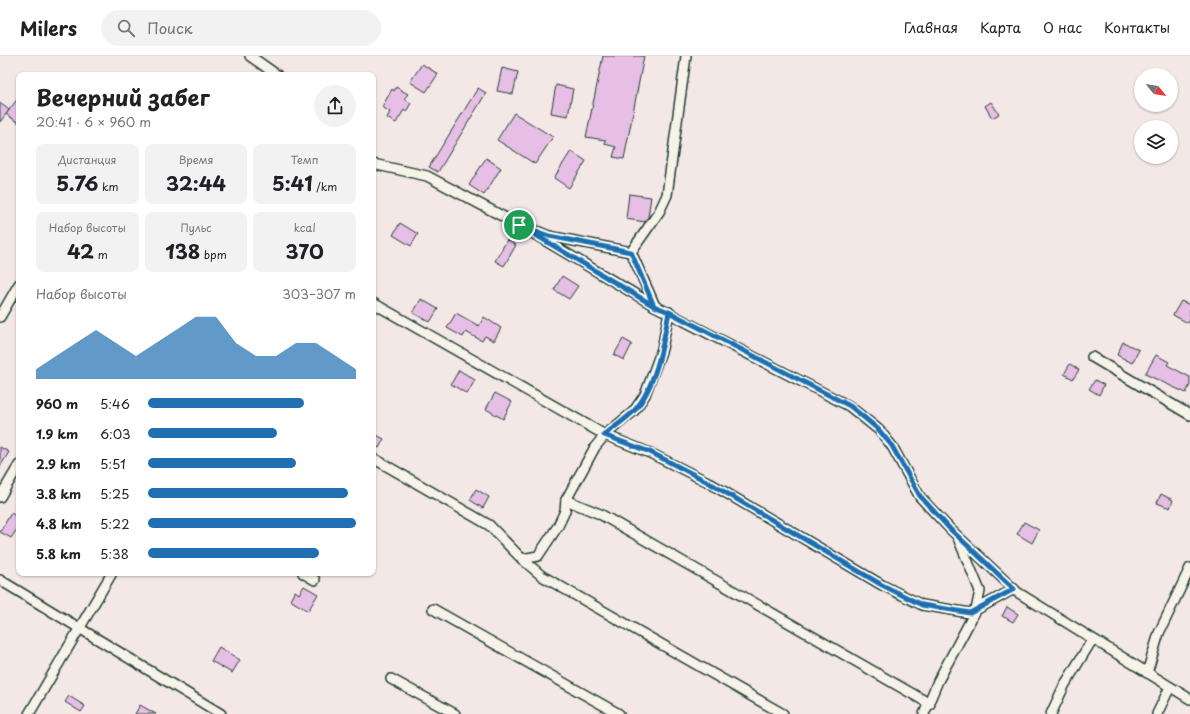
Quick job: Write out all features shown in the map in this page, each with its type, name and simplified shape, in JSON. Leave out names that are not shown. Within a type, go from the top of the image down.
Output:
[{"type":"street","points":[[250,56],[273,72]]},
{"type":"street","points":[[631,252],[659,212],[666,195],[686,56]]},
{"type":"street","points":[[376,165],[428,176],[519,225],[654,306],[669,312],[850,406],[879,430],[892,446],[920,496],[956,535],[1014,589],[1092,640],[1190,699]]},
{"type":"street","points":[[519,225],[549,236],[631,252]]},
{"type":"street","points":[[631,252],[654,306]]},
{"type":"street","points":[[0,317],[16,289]]},
{"type":"street","points":[[376,305],[604,435],[650,452],[706,481],[882,585],[922,605],[970,613],[1014,589]]},
{"type":"street","points":[[522,559],[538,556],[558,526],[565,511],[566,500],[595,447],[604,435],[634,411],[645,395],[662,349],[669,312]]},
{"type":"street","points":[[1092,357],[1190,415]]},
{"type":"street","points":[[376,460],[489,525],[522,559],[542,576],[783,714]]},
{"type":"street","points":[[0,498],[16,470]]},
{"type":"street","points":[[566,500],[600,514],[930,704]]},
{"type":"street","points":[[924,714],[930,704],[938,681],[976,610],[980,591],[956,535]]},
{"type":"street","points":[[1147,673],[1159,633],[1190,568]]},
{"type":"street","points":[[30,714],[110,576]]},
{"type":"street","points":[[308,576],[315,580]]},
{"type":"street","points":[[0,580],[221,714]]},
{"type":"street","points":[[433,609],[619,714]]},
{"type":"street","points":[[1051,714],[1064,686],[1092,640]]},
{"type":"street","points":[[391,679],[455,714]]},
{"type":"street","points":[[1157,714],[1170,687]]},
{"type":"building","points":[[603,56],[644,56],[624,159],[613,157],[616,147],[605,144],[605,140],[586,137]]},
{"type":"building","points":[[422,64],[438,74],[426,92],[410,82]]},
{"type":"building","points":[[502,68],[518,72],[513,94],[497,91]]},
{"type":"building","points":[[556,85],[573,89],[568,116],[551,113]]},
{"type":"building","points":[[396,87],[408,94],[404,99],[411,103],[406,112],[404,110],[396,123],[387,118],[390,112],[382,107],[392,89],[394,91]]},
{"type":"building","points":[[478,88],[486,93],[438,172],[429,167]]},
{"type":"building","points":[[16,101],[16,121],[6,114]]},
{"type":"building","points":[[991,102],[999,114],[992,118],[985,106]]},
{"type":"building","points":[[0,103],[9,110],[0,122]]},
{"type":"building","points":[[514,113],[553,137],[535,164],[497,140]]},
{"type":"building","points":[[571,151],[586,161],[569,188],[554,178]]},
{"type":"building","points":[[486,158],[501,168],[484,195],[469,185]]},
{"type":"building","points":[[629,194],[651,197],[648,217],[645,222],[626,219]]},
{"type":"building","points":[[400,223],[418,234],[411,246],[393,235]]},
{"type":"building","points":[[507,240],[516,245],[504,266],[495,261]]},
{"type":"building","points":[[562,276],[578,286],[569,299],[554,290]]},
{"type":"building","points":[[421,299],[438,309],[430,322],[413,313]]},
{"type":"building","points":[[1181,301],[1190,305],[1190,319],[1188,323],[1173,315]]},
{"type":"building","points":[[456,313],[479,326],[484,317],[501,328],[494,341],[485,336],[482,341],[466,332],[463,337],[447,328]]},
{"type":"building","points":[[623,339],[632,344],[624,360],[614,355]]},
{"type":"building","points":[[1123,342],[1139,350],[1132,363],[1117,355]]},
{"type":"building","points":[[1156,355],[1169,362],[1167,365],[1190,377],[1190,385],[1186,393],[1145,374]]},
{"type":"building","points":[[1070,364],[1079,370],[1073,379],[1064,374]]},
{"type":"building","points":[[459,370],[475,380],[467,394],[451,384]]},
{"type":"building","points":[[1095,380],[1104,385],[1099,395],[1089,389]]},
{"type":"building","points":[[495,393],[512,402],[503,419],[486,409]]},
{"type":"building","points":[[376,435],[384,439],[379,448],[376,446]]},
{"type":"building","points":[[0,447],[9,452],[0,467]]},
{"type":"building","points":[[476,489],[489,497],[483,508],[470,500]]},
{"type":"building","points":[[1161,494],[1173,500],[1170,508],[1157,503]]},
{"type":"building","points":[[11,513],[16,516],[16,530],[11,538],[0,532]]},
{"type":"building","points":[[1024,522],[1039,530],[1032,543],[1017,534]]},
{"type":"building","points":[[304,586],[318,594],[308,611],[290,600],[295,591],[299,594]]},
{"type":"building","points":[[1007,607],[1018,614],[1013,622],[1002,616]]},
{"type":"building","points":[[219,647],[240,660],[232,673],[211,661]]},
{"type":"building","points":[[69,696],[85,706],[81,712],[65,702]]},
{"type":"building","points":[[140,705],[156,714],[135,714]]},
{"type":"route","points":[[519,225],[549,236],[631,252],[654,306],[669,312],[850,406],[879,430],[892,446],[920,496],[956,535],[1014,589],[970,613],[922,605],[882,585],[706,481],[650,452],[604,435],[634,411],[645,395],[662,349],[669,312],[654,306],[519,225]]}]
